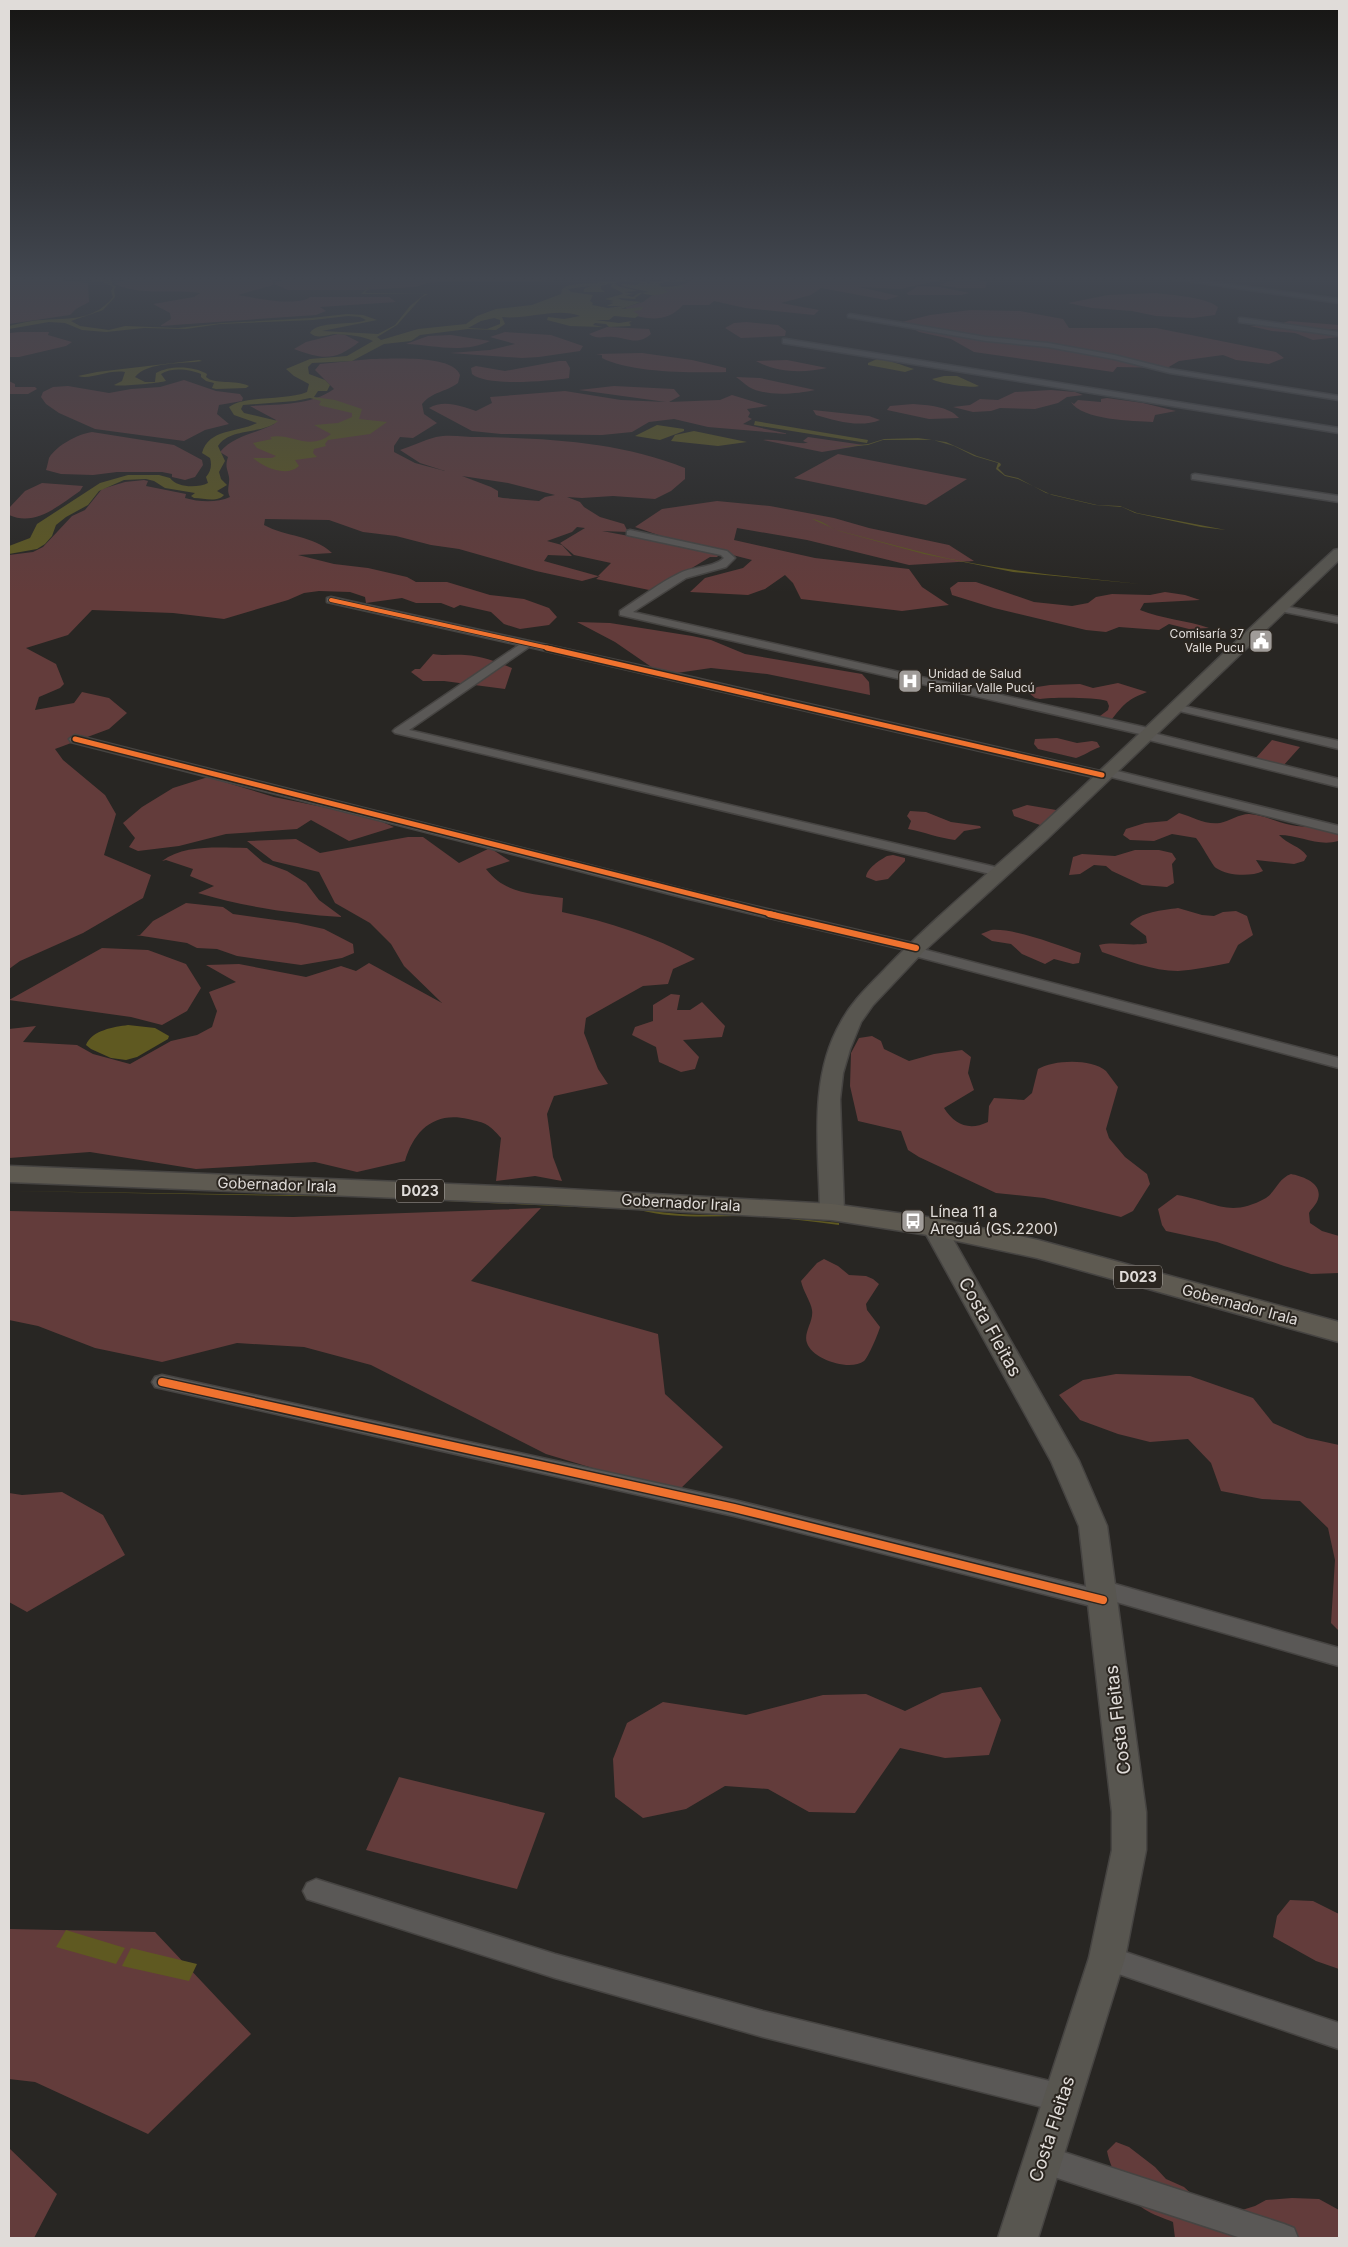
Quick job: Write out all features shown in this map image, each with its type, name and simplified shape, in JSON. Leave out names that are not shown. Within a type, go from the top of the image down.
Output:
[{"type":"main road","points":[[832,1212],[829,1099],[832,1073],[839,1049],[851,1022],[866,1001],[914,950],[1040,836],[1279,608],[1336,560]]},
{"type":"main road","name":"Gobernador Irala","points":[[9,1174],[548,1196],[832,1212],[934,1227],[1038,1250],[1339,1332]]},
{"type":"main road","name":"Costa Fleitas","points":[[934,1227],[1065,1461],[1093,1526],[1129,1812],[1129,1850],[1107,1958],[1018,2238]]},
{"type":"street","points":[[1049,384],[1339,431]]},
{"type":"street","points":[[1250,384],[1339,398]]},
{"type":"street","points":[[1195,477],[1339,499]]},
{"type":"street","points":[[630,533],[724,553],[730,558],[724,564],[688,573],[624,613],[1146,734],[1339,783]]},
{"type":"street","points":[[331,600],[1103,774],[1339,830]]},
{"type":"street","points":[[1279,608],[1339,620]]},
{"type":"street","points":[[527,644],[399,731],[999,872]]},
{"type":"street","points":[[1175,707],[1339,745]]},
{"type":"street","points":[[75,739],[914,950],[1339,1063]]},
{"type":"street","points":[[162,1382],[734,1508],[1102,1594],[1339,1657]]},
{"type":"street","points":[[316,1890],[555,1966],[763,2024],[1062,2098]]},
{"type":"street","points":[[1107,1958],[1339,2036]]},
{"type":"street","points":[[1042,2159],[1284,2238]]},
{"type":"shaded area","points":[[9,384],[15,384],[15,387],[35,387],[37,389],[28,394],[9,394]]},
{"type":"shaded area","points":[[116,384],[144,384],[130,385],[114,385]]},
{"type":"shaded area","points":[[171,384],[195,384],[216,391],[240,394],[243,398],[242,401],[219,405],[217,414],[229,424],[205,430],[184,441],[95,429],[59,413],[46,404],[41,397],[43,392],[53,387],[68,386],[109,393],[160,387]]},
{"type":"shaded area","points":[[214,384],[242,384],[249,386],[246,388],[212,388]]},
{"type":"shaded area","points":[[309,384],[329,384],[327,391],[318,391],[314,397],[335,400],[362,409],[359,419],[387,422],[370,434],[328,440],[325,444],[326,446],[314,449],[313,453],[317,457],[295,460],[299,466],[288,471],[281,471],[269,468],[253,458],[272,458],[276,456],[257,448],[253,443],[278,436],[308,442],[323,439],[331,434],[314,425],[338,423],[352,417],[352,413],[319,405],[321,401],[310,398],[243,405],[241,409],[244,413],[278,421],[264,428],[230,436],[218,446],[225,461],[219,472],[221,479],[227,485],[217,491],[224,495],[218,499],[194,498],[191,496],[195,493],[165,488],[154,481],[146,479],[124,480],[99,491],[88,505],[56,525],[52,536],[45,544],[37,549],[9,554],[9,546],[30,538],[37,524],[100,483],[128,475],[159,475],[170,478],[177,484],[182,485],[193,486],[208,483],[206,477],[210,470],[210,458],[202,453],[206,445],[217,435],[257,423],[234,415],[229,407],[236,403],[255,399],[298,395],[307,392]]},
{"type":"shaded area","points":[[329,384],[457,384],[435,394],[422,404],[424,414],[437,423],[413,438],[400,437],[394,446],[394,452],[415,463],[445,471],[420,463],[400,450],[441,436],[557,440],[635,452],[685,468],[685,479],[671,491],[655,499],[613,496],[567,497],[580,502],[584,507],[600,517],[624,524],[628,532],[602,531],[721,553],[717,557],[710,557],[654,591],[596,579],[600,576],[582,581],[536,571],[459,549],[431,545],[396,536],[363,532],[329,520],[265,519],[264,525],[281,532],[308,539],[325,547],[332,553],[298,555],[334,564],[368,568],[407,577],[416,582],[447,582],[490,595],[524,599],[549,608],[557,617],[549,625],[520,629],[504,624],[491,612],[460,605],[454,608],[441,603],[416,603],[402,598],[366,603],[365,597],[350,592],[319,591],[304,593],[288,600],[224,619],[173,613],[92,610],[68,635],[26,648],[56,664],[64,684],[60,688],[39,697],[35,710],[74,703],[82,692],[109,698],[127,713],[109,729],[55,749],[63,760],[105,795],[116,814],[104,855],[151,875],[143,898],[83,933],[20,961],[9,969],[9,555],[33,552],[43,547],[72,516],[85,510],[102,489],[125,482],[148,481],[146,486],[186,494],[185,498],[196,500],[214,501],[230,497],[226,465],[228,457],[220,452],[232,442],[274,424],[276,420],[250,406],[283,404],[315,399],[334,389]],"holes":[[[462,476],[508,483],[555,495],[545,497],[539,501],[498,497],[498,491]],[[577,527],[585,528],[560,543],[574,555],[611,563],[598,576],[544,561],[548,555],[572,556],[562,545],[547,541],[572,532]]]},
{"type":"shaded area","points":[[745,384],[787,384],[815,390],[799,393],[772,393],[749,387]]},
{"type":"shaded area","points":[[950,384],[974,384],[979,386],[970,387]]},
{"type":"shaded area","points":[[614,386],[674,389],[680,396],[669,402],[720,400],[732,395],[768,406],[747,409],[750,413],[748,417],[752,419],[743,424],[789,434],[708,427],[674,419],[649,422],[632,432],[602,435],[501,434],[472,431],[429,408],[435,405],[447,404],[458,405],[476,411],[492,403],[490,397],[565,391],[621,400],[666,402],[579,390]]},
{"type":"shaded area","points":[[1051,390],[1075,392],[1083,395],[1067,397],[1058,403],[1035,409],[1000,408],[991,411],[973,412],[953,407],[970,405],[980,399],[998,400],[1015,392]]},
{"type":"shaded area","points":[[1107,398],[1143,403],[1176,411],[1155,415],[1153,422],[1121,420],[1086,413],[1071,402],[1074,404],[1078,400],[1101,402],[1101,399]]},
{"type":"shaded area","points":[[913,404],[944,409],[959,418],[929,419],[887,410],[890,406]]},
{"type":"shaded area","points":[[813,410],[869,416],[880,420],[856,424],[848,423],[816,415]]},
{"type":"shaded area","points":[[755,421],[868,440],[867,443],[754,425]]},
{"type":"shaded area","points":[[657,425],[684,429],[684,431],[660,440],[635,436]]},
{"type":"shaded area","points":[[694,431],[747,442],[718,446],[671,441],[675,435]]},
{"type":"shaded area","points":[[92,432],[174,445],[202,460],[203,465],[195,477],[185,480],[162,472],[117,472],[93,475],[61,474],[46,470],[49,458],[57,449],[74,438]]},
{"type":"shaded area","points":[[808,437],[864,445],[822,452],[763,440],[808,443],[803,441]]},
{"type":"shaded area","points":[[918,438],[932,440],[883,440],[868,445],[841,447],[868,444],[884,439]]},
{"type":"shaded area","points":[[934,440],[946,442],[977,456],[1000,463],[1001,465],[998,468],[1005,475],[1018,478],[1033,486],[1018,479],[1005,476],[996,469],[998,463],[974,456],[954,446]]},
{"type":"shaded area","points":[[838,454],[967,479],[926,505],[794,478]]},
{"type":"shaded area","points":[[42,483],[83,486],[80,491],[47,513],[29,518],[9,515],[9,508],[25,491]]},
{"type":"shaded area","points":[[1050,494],[1097,505],[1120,506],[1137,513],[1226,530],[1201,527],[1135,513],[1122,507],[1095,505]]},
{"type":"shaded area","points":[[717,501],[770,506],[834,518],[869,528],[949,545],[974,561],[909,565],[807,540],[737,528],[734,540],[815,558],[909,569],[922,587],[949,605],[902,611],[801,599],[793,583],[785,575],[765,589],[748,595],[690,592],[705,578],[743,568],[752,560],[670,539],[635,527],[662,509]]},
{"type":"shaded area","points":[[812,519],[840,531],[952,559],[1032,572],[1140,584],[1013,572],[924,554],[839,531]]},
{"type":"shaded area","points":[[958,582],[976,582],[1034,602],[1072,606],[1088,603],[1096,597],[1112,594],[1150,595],[1165,592],[1185,595],[1200,600],[1144,603],[1140,610],[1209,628],[1189,629],[1169,624],[1159,630],[1119,627],[1106,632],[1086,630],[994,608],[952,595],[950,588]]},
{"type":"shaded area","points":[[577,622],[610,623],[692,636],[711,640],[745,654],[862,674],[869,682],[870,695],[767,674],[711,668],[663,675],[615,642]]},
{"type":"shaded area","points":[[433,654],[477,657],[512,668],[505,689],[444,681],[423,681],[411,672],[415,669],[420,669]]},
{"type":"shaded area","points":[[1118,683],[1147,692],[1135,697],[1112,719],[1107,720],[1100,716],[1108,710],[1107,701],[1074,698],[1040,699],[1035,698],[1029,693],[1037,687],[1050,685],[1080,684],[1093,688]]},
{"type":"shaded area","points":[[1057,738],[1077,743],[1097,742],[1100,747],[1076,758],[1038,749],[1034,744],[1035,739]]},
{"type":"shaded area","points":[[1272,740],[1300,747],[1283,766],[1255,759]]},
{"type":"shaded area","points":[[208,777],[274,797],[371,817],[394,827],[349,841],[311,820],[297,829],[226,834],[179,846],[138,851],[129,847],[135,838],[123,823],[142,807],[173,788]]},
{"type":"shaded area","points":[[1027,805],[1062,811],[1043,826],[1014,816],[1012,810]]},
{"type":"shaded area","points":[[910,811],[926,812],[951,822],[980,826],[981,828],[964,831],[955,840],[943,838],[908,829],[911,821],[907,816]]},
{"type":"shaded area","points":[[1179,813],[1204,822],[1215,823],[1249,814],[1291,825],[1337,830],[1339,835],[1338,841],[1323,843],[1279,835],[1307,856],[1304,861],[1294,864],[1256,860],[1263,871],[1246,875],[1227,873],[1216,868],[1196,838],[1172,834],[1154,841],[1130,840],[1123,835],[1126,829],[1145,823],[1167,821]]},
{"type":"shaded area","points":[[408,837],[423,837],[459,863],[490,848],[510,861],[486,869],[502,884],[521,891],[563,898],[562,912],[597,920],[630,931],[663,943],[695,959],[673,969],[668,984],[643,986],[586,1018],[584,1033],[598,1069],[608,1084],[554,1096],[547,1114],[553,1157],[562,1181],[535,1176],[496,1181],[501,1138],[483,1123],[456,1117],[446,1118],[428,1125],[414,1140],[405,1161],[357,1172],[315,1162],[196,1169],[90,1152],[9,1158],[9,1029],[36,1026],[23,1042],[77,1045],[93,1054],[130,1064],[171,1041],[197,1035],[212,1027],[217,1011],[209,992],[236,982],[206,965],[239,964],[306,977],[341,966],[356,971],[369,963],[442,1003],[404,966],[391,944],[370,923],[335,903],[319,872],[273,861],[247,841],[296,839],[320,853]]},
{"type":"shaded area","points":[[247,848],[263,862],[287,871],[306,883],[319,900],[342,917],[269,909],[198,893],[214,886],[190,876],[193,869],[166,860],[162,861],[192,849]]},
{"type":"shaded area","points":[[1135,850],[1159,850],[1172,853],[1176,859],[1172,864],[1174,883],[1167,887],[1142,885],[1112,871],[1106,866],[1094,865],[1080,874],[1069,875],[1073,857],[1082,854],[1115,856]]},
{"type":"shaded area","points":[[893,855],[905,858],[905,861],[888,879],[876,881],[866,877],[874,865],[887,856]]},
{"type":"shaded area","points":[[186,903],[223,907],[233,914],[297,923],[324,929],[353,944],[354,953],[342,958],[301,965],[237,956],[217,949],[197,948],[187,943],[136,935],[140,935],[153,921]]},
{"type":"shaded area","points":[[1178,908],[1202,915],[1214,916],[1223,912],[1236,911],[1247,916],[1253,935],[1238,945],[1229,963],[1197,969],[1168,971],[1130,962],[1102,952],[1099,945],[1147,943],[1146,936],[1130,924],[1146,914]]},
{"type":"shaded area","points":[[991,930],[1024,934],[1081,953],[1079,963],[1073,964],[1054,959],[1045,964],[1022,954],[1011,944],[992,941],[981,934]]},
{"type":"shaded area","points":[[102,948],[148,950],[186,964],[201,988],[187,1011],[162,1025],[131,1017],[9,1000]]},
{"type":"shaded area","points":[[671,994],[680,995],[677,1010],[690,1010],[702,1002],[725,1026],[722,1037],[683,1040],[699,1057],[695,1069],[681,1072],[659,1062],[656,1047],[632,1035],[635,1027],[653,1021],[653,1005]]},
{"type":"shaded area","points":[[128,1025],[155,1028],[169,1036],[168,1039],[137,1057],[126,1060],[111,1058],[86,1045],[98,1033],[110,1028]]},
{"type":"shaded area","points":[[872,1036],[881,1041],[884,1049],[909,1061],[934,1054],[962,1050],[971,1057],[968,1073],[974,1090],[944,1108],[953,1119],[969,1126],[988,1122],[989,1106],[994,1098],[1024,1100],[1032,1093],[1038,1069],[1062,1062],[1082,1062],[1099,1067],[1106,1071],[1118,1087],[1106,1129],[1109,1138],[1125,1157],[1147,1174],[1150,1184],[1133,1211],[1121,1217],[1044,1198],[996,1193],[919,1157],[908,1150],[901,1131],[858,1121],[850,1086],[851,1053],[859,1038]]},
{"type":"shaded area","points":[[1291,1174],[1301,1176],[1310,1181],[1315,1185],[1319,1193],[1317,1201],[1309,1213],[1310,1223],[1322,1231],[1339,1236],[1339,1273],[1311,1274],[1217,1242],[1166,1231],[1162,1225],[1158,1209],[1177,1195],[1222,1207],[1241,1207],[1266,1198],[1283,1178]]},
{"type":"shaded area","points":[[9,1191],[361,1196],[639,1208],[679,1214],[747,1215],[781,1217],[839,1223],[839,1225],[747,1216],[679,1216],[639,1210],[361,1197]]},
{"type":"shaded area","points":[[541,1208],[471,1281],[658,1334],[665,1394],[723,1447],[676,1493],[546,1454],[371,1365],[304,1347],[237,1343],[162,1362],[95,1348],[38,1326],[9,1320],[9,1211],[293,1217]]},
{"type":"shaded area","points":[[824,1259],[838,1266],[849,1275],[866,1276],[879,1284],[866,1304],[867,1310],[880,1327],[866,1359],[858,1364],[841,1364],[824,1359],[810,1349],[807,1343],[806,1335],[812,1318],[812,1310],[801,1281],[817,1263]]},
{"type":"shaded area","points":[[1116,1374],[1190,1376],[1253,1398],[1273,1423],[1307,1438],[1339,1445],[1339,1631],[1331,1623],[1335,1560],[1328,1528],[1300,1501],[1262,1499],[1221,1491],[1211,1463],[1188,1439],[1150,1442],[1118,1434],[1080,1420],[1059,1395],[1083,1380]]},
{"type":"shaded area","points":[[62,1492],[103,1515],[125,1555],[27,1612],[9,1602],[9,1493],[22,1495]]},
{"type":"shaded area","points":[[981,1687],[1001,1720],[989,1755],[945,1758],[900,1748],[855,1813],[809,1812],[768,1789],[725,1786],[686,1809],[643,1818],[615,1797],[613,1759],[627,1723],[663,1702],[746,1715],[823,1695],[866,1694],[905,1711],[942,1693]]},
{"type":"shaded area","points":[[399,1777],[545,1813],[517,1889],[366,1850]]},
{"type":"shaded area","points":[[1290,1900],[1313,1901],[1339,1914],[1339,1969],[1316,1961],[1273,1937],[1277,1916]]},
{"type":"shaded area","points":[[9,1929],[155,1932],[251,2034],[148,2134],[35,2082],[9,2079]]},
{"type":"shaded area","points":[[66,1930],[125,1948],[116,1964],[56,1947]]},
{"type":"shaded area","points":[[131,1948],[197,1964],[189,1981],[122,1966]]},
{"type":"shaded area","points":[[1116,2142],[1129,2147],[1155,2167],[1166,2179],[1184,2187],[1195,2197],[1233,2217],[1242,2210],[1266,2200],[1292,2198],[1319,2199],[1339,2210],[1339,2238],[1175,2238],[1173,2222],[1155,2215],[1137,2204],[1120,2183],[1107,2151]]},
{"type":"shaded area","points":[[9,2148],[57,2194],[34,2238],[9,2238]]},
{"type":"cycle path","points":[[331,600],[674,676],[1102,775]]},
{"type":"cycle path","points":[[75,739],[694,896],[916,948]]},
{"type":"cycle path","points":[[162,1382],[734,1508],[1103,1600]]},
{"type":"place","name":"Comisaría 37 Valle Pucu","points":[[1261,641]]},
{"type":"place","name":"Unidad de Salud Familiar Valle Pucú","points":[[910,681]]},
{"type":"place","name":"Línea 11 a Areguá (GS.2200)","points":[[913,1221]]}]
